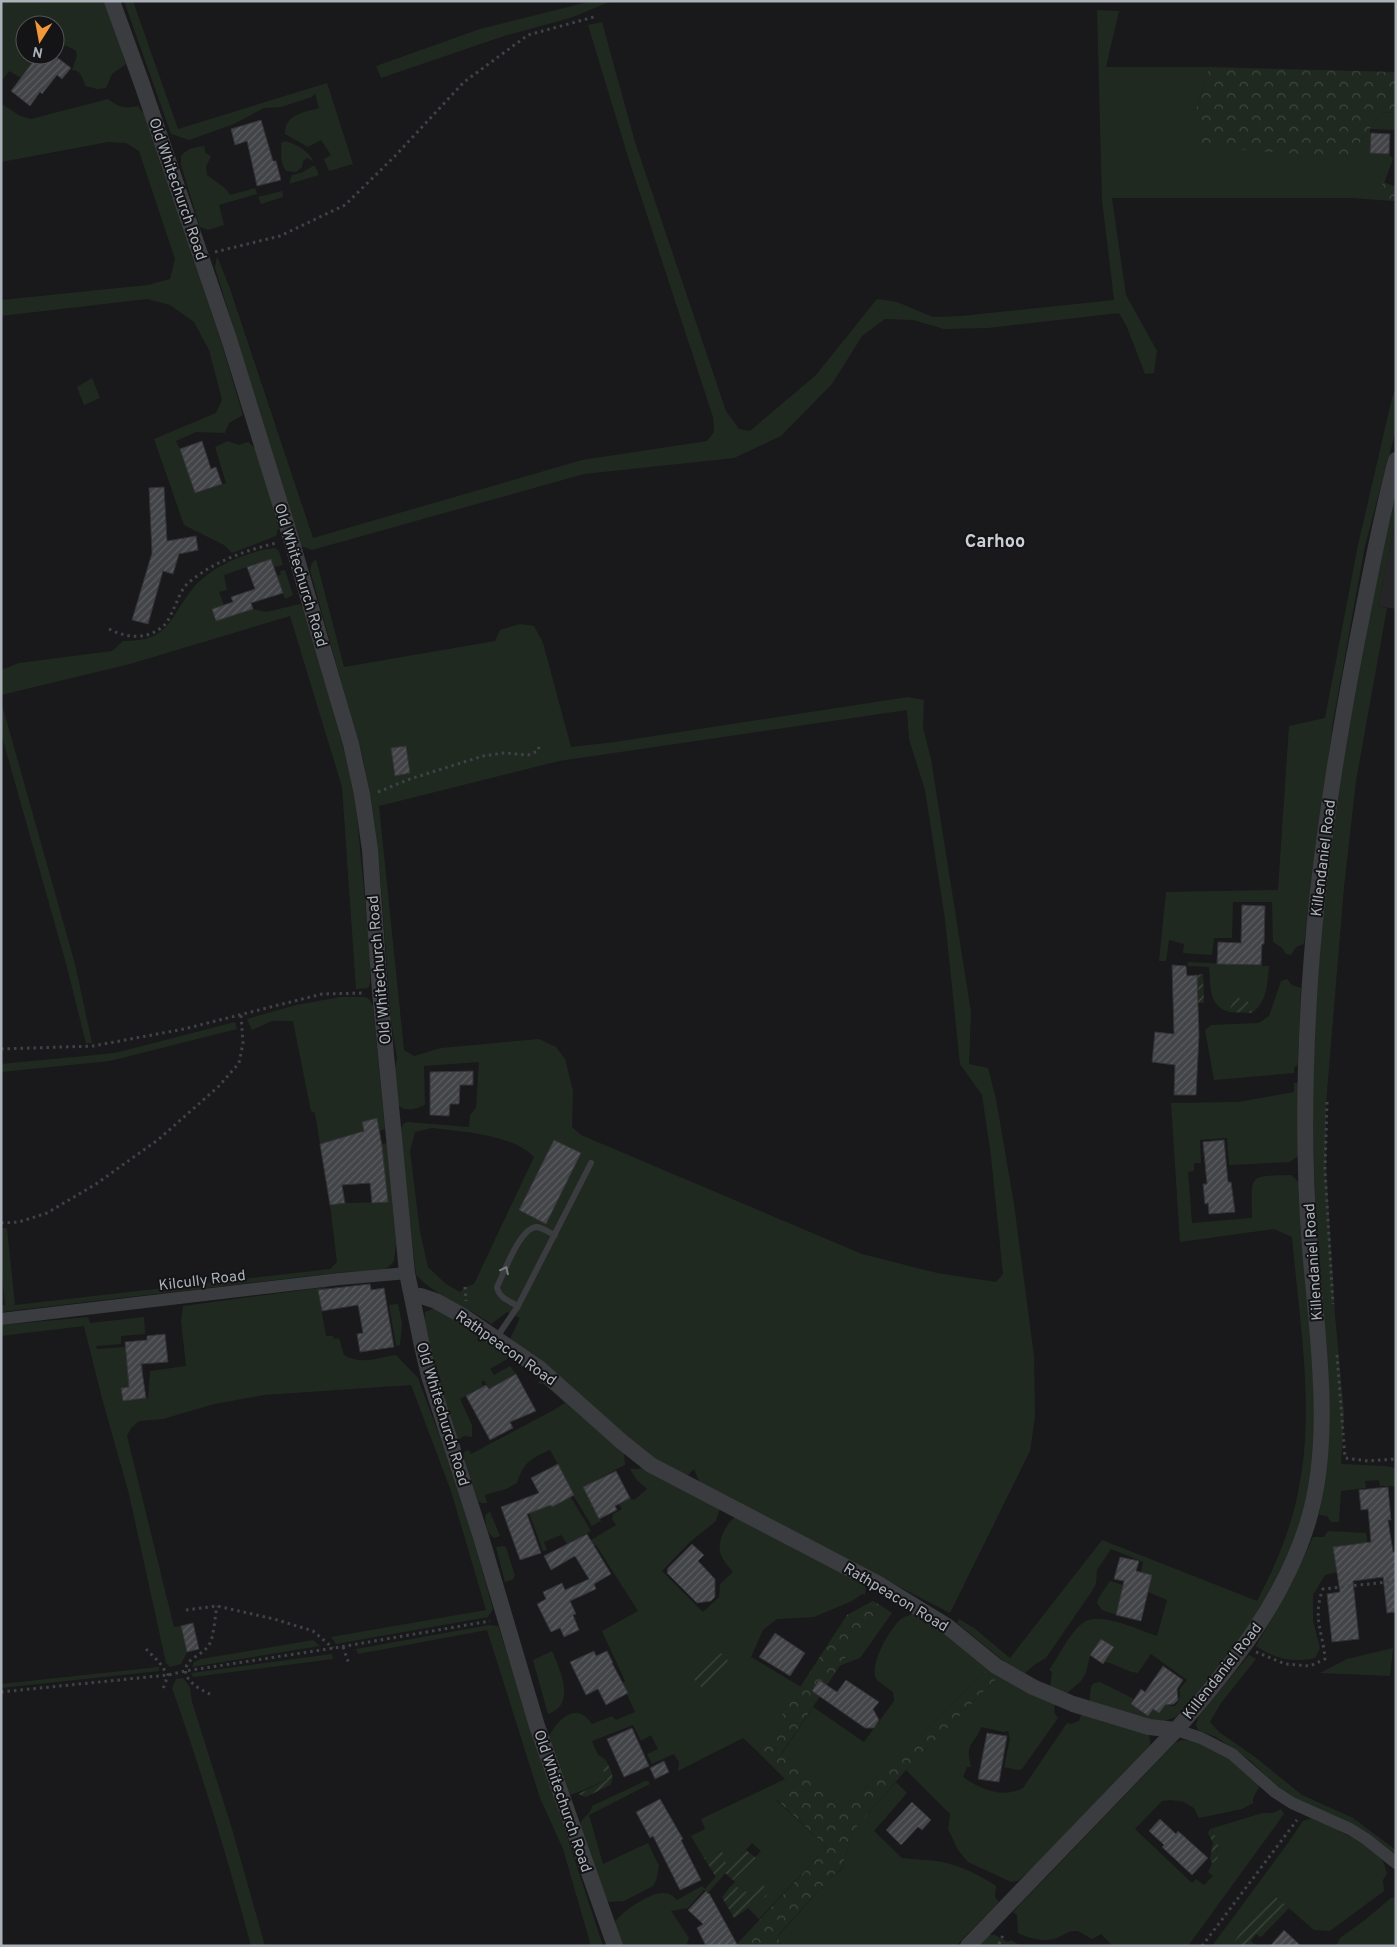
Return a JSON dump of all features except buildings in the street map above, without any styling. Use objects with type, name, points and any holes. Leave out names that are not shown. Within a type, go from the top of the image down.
[{"type":"street","name":"Old Whitechurch Road","points":[[112,1],[232,348],[291,538],[351,744],[362,794],[370,850],[380,992],[407,1273],[429,1376],[481,1537],[536,1726],[615,1946]]},
{"type":"street","name":"Killendaniel Road","points":[[968,1946],[1176,1730],[1238,1655],[1257,1628],[1286,1579],[1308,1522],[1313,1500],[1321,1434],[1317,1326],[1310,1245],[1306,1121],[1310,971],[1316,905],[1336,758],[1379,524],[1396,460]]},
{"type":"street","name":"Kilcully Road","points":[[1,1319],[340,1279],[407,1273]]},
{"type":"street","name":"Rathpeacon Road","points":[[412,1297],[421,1296],[436,1301],[496,1338],[554,1380],[622,1442],[651,1465],[877,1583],[947,1626],[996,1666],[1033,1687],[1073,1704],[1148,1727],[1176,1730],[1201,1738],[1232,1754],[1275,1792],[1292,1803],[1350,1829],[1396,1863]]},
{"type":"lane","points":[[496,1338],[518,1306],[591,1163]]},
{"type":"lane","points":[[518,1306],[498,1293],[497,1287],[523,1235],[530,1228],[539,1227],[555,1235]]},
{"type":"path","points":[[215,252],[280,236],[345,205],[395,156],[464,82],[528,35],[594,16]]},
{"type":"path","points":[[109,630],[128,636],[152,634],[164,626],[185,586],[213,565],[253,548],[265,546]]},
{"type":"path","points":[[377,792],[410,779],[483,756],[504,753],[528,755],[538,751],[540,743]]},
{"type":"path","points":[[1,1049],[93,1046],[184,1030],[322,994],[365,993]]},
{"type":"path","points":[[1,1223],[19,1222],[47,1213],[96,1184],[179,1122],[219,1086],[239,1063],[243,1042],[240,1015]]},
{"type":"path","points":[[1327,1102],[1325,1170],[1334,1311]]},
{"type":"path","points":[[359,1135],[363,1143]]},
{"type":"path","points":[[1337,1350],[1345,1458],[1368,1461],[1396,1459]]},
{"type":"path","points":[[1259,1654],[1285,1664],[1310,1666],[1325,1659],[1324,1647],[1318,1626],[1318,1603],[1323,1589],[1396,1581]]},
{"type":"path","points":[[186,1610],[217,1606],[274,1619],[313,1631],[334,1648]]},
{"type":"path","points":[[210,1694],[198,1689],[188,1679],[185,1671],[186,1665],[210,1644],[217,1606]]},
{"type":"path","points":[[1,1692],[168,1675],[343,1647],[504,1618]]},
{"type":"path","points":[[343,1647],[349,1664]]},
{"type":"path","points":[[146,1649],[159,1662],[168,1675]]},
{"type":"path","points":[[163,1689],[168,1675]]},
{"type":"path","points":[[1202,1946],[1294,1824]]},
{"type":"path","points":[[1000,1944],[1006,1928]]},
{"type":"shaded area","points":[[1396,519],[1396,609],[1378,606]]},
{"type":"green space","points":[[1,1],[104,1],[126,64],[112,74],[106,88],[97,89],[86,86],[80,73],[72,70],[77,56],[76,51],[65,46],[65,15],[15,15],[15,65],[31,65],[21,78],[9,71],[1,82]]},
{"type":"green space","points":[[124,1],[133,1],[178,129],[327,83],[353,164],[329,171],[324,159],[331,155],[321,140],[308,147],[285,134],[288,122],[292,118],[301,113],[319,108],[315,93],[312,97],[281,107],[264,108],[234,124],[189,140],[171,134]]},
{"type":"green space","points":[[592,1],[612,1],[570,18],[504,36],[381,78],[376,66],[480,29]]},
{"type":"green space","points":[[1097,10],[1119,11],[1106,67],[1209,67],[1195,112],[1350,158],[1381,112],[1396,113],[1396,130],[1370,129],[1370,153],[1389,154],[1393,159],[1378,200],[1353,198],[1112,198],[1126,295],[1157,351],[1154,373],[1145,374],[1127,327],[1119,313],[988,328],[944,329],[913,320],[885,319],[862,336],[832,384],[781,436],[734,458],[584,474],[312,550],[301,546],[215,268],[217,256],[229,286],[313,538],[582,460],[707,441],[714,432],[713,417],[629,160],[588,25],[602,22],[635,142],[726,411],[739,429],[750,431],[816,375],[877,299],[897,302],[933,317],[961,316],[1114,300],[1102,200]]},
{"type":"green space","points":[[1209,67],[1396,72],[1396,113],[1381,112],[1350,158],[1203,147],[1195,112]]},
{"type":"green space","points":[[108,99],[122,107],[138,106],[144,114],[221,341],[243,415],[229,423],[225,433],[196,432],[176,441],[196,493],[226,483],[215,447],[228,441],[239,445],[248,442],[255,448],[279,526],[276,536],[232,553],[224,545],[184,525],[154,439],[216,413],[222,400],[209,350],[194,322],[170,305],[147,299],[1,316],[1,300],[148,285],[170,279],[175,259],[139,151],[126,143],[108,142],[1,162],[2,104],[20,116],[31,119]]},
{"type":"green space","points":[[285,141],[301,148],[313,161],[307,158],[303,161],[302,167],[296,172],[286,171],[281,157],[281,143]]},
{"type":"green space","points":[[205,146],[205,152],[211,156],[206,167],[207,175],[226,189],[230,195],[255,188],[257,194],[219,205],[224,225],[208,230],[200,227],[181,165],[181,156],[186,151],[195,147]]},
{"type":"green space","points":[[315,166],[319,175],[289,184],[292,175],[301,173]]},
{"type":"green space","points":[[1383,182],[1396,187],[1396,201],[1378,200]]},
{"type":"green space","points":[[282,191],[283,197],[261,204],[258,197]]},
{"type":"green space","points":[[92,378],[100,398],[84,405],[77,387]]},
{"type":"green space","points":[[1396,388],[1396,430],[1365,546],[1333,722],[1304,944],[1296,947],[1291,955],[1286,954],[1282,948],[1273,942],[1272,902],[1233,902],[1232,938],[1214,938],[1212,955],[1183,953],[1184,944],[1169,940],[1166,961],[1159,961],[1166,892],[1278,890],[1289,726],[1325,718],[1358,545],[1392,398]]},
{"type":"green space","points":[[1396,488],[1396,519],[1378,606],[1387,608],[1356,781],[1344,887],[1326,1104],[1326,1169],[1335,1315],[1344,1412],[1341,1464],[1396,1468],[1396,1486],[1380,1486],[1379,1480],[1365,1481],[1366,1488],[1341,1491],[1339,1522],[1331,1522],[1327,1516],[1319,1515],[1327,1461],[1315,1211],[1312,1064],[1324,892],[1349,726],[1371,604]]},
{"type":"green space","points":[[275,548],[279,551],[283,565],[274,567],[270,559],[224,575],[227,590],[219,592],[224,605],[212,609],[253,609],[266,612],[300,604],[306,613],[355,796],[370,952],[370,984],[368,988],[356,989],[342,787],[290,616],[130,664],[1,695],[1,670],[19,663],[112,651],[123,641],[151,637],[167,626],[185,598],[210,572],[242,556]]},
{"type":"green space","points":[[316,559],[344,667],[495,641],[500,630],[520,624],[534,626],[543,643],[571,747],[615,742],[908,697],[924,700],[923,728],[931,759],[971,1012],[969,1064],[988,1068],[996,1099],[1014,1204],[1034,1356],[1035,1417],[1030,1451],[950,1613],[700,1484],[694,1469],[688,1475],[665,1469],[510,1339],[520,1318],[507,1312],[491,1324],[433,1289],[416,1275],[400,1132],[403,1124],[407,1122],[469,1127],[470,1115],[476,1108],[479,1062],[424,1066],[425,1105],[408,1110],[398,1105],[395,1068],[397,1059],[391,1020],[380,874],[371,799],[363,759],[310,570],[312,563]],"holes":[[[907,710],[909,739],[925,790],[945,919],[960,1064],[982,1095],[991,1156],[1003,1274],[996,1282],[937,1273],[862,1254],[581,1135],[572,1127],[573,1091],[565,1059],[556,1047],[539,1039],[441,1048],[414,1056],[404,1050],[379,806],[559,761]],[[432,1128],[486,1135],[513,1143],[525,1149],[534,1157],[474,1284],[465,1287],[460,1292],[446,1284],[428,1267],[420,1232],[410,1151],[415,1132]]]},
{"type":"green space","points":[[285,570],[293,595],[285,599],[277,576],[281,574],[280,571]]},
{"type":"green space","points":[[1,701],[75,964],[92,1043],[86,1043],[67,967],[1,733]]},
{"type":"green space","points":[[1187,962],[1269,966],[1266,991],[1261,1003],[1252,1013],[1250,1004],[1232,1003],[1229,1012],[1222,1009],[1217,1005],[1212,994],[1209,967],[1188,966]]},
{"type":"green space","points":[[1203,974],[1204,1003],[1197,1003],[1197,975]]},
{"type":"green space","points":[[1287,979],[1292,985],[1301,988],[1298,1062],[1297,1066],[1294,1067],[1294,1073],[1214,1080],[1205,1030],[1211,1025],[1259,1023],[1269,1016],[1281,981]]},
{"type":"green space","points":[[340,997],[365,997],[369,999],[373,1006],[385,1129],[380,1131],[377,1119],[362,1122],[364,1134],[353,1134],[320,1144],[315,1113],[311,1111],[293,1021],[272,1021],[252,1030],[247,1019],[296,1005]]},
{"type":"green space","points":[[1236,998],[1244,998],[1250,1004],[1252,1013],[1229,1012]]},
{"type":"green space","points":[[235,1022],[237,1029],[110,1061],[1,1072],[1,1064],[115,1053]]},
{"type":"green space","points":[[1294,1083],[1299,1083],[1299,1155],[1290,1162],[1229,1165],[1227,1138],[1200,1140],[1201,1163],[1194,1163],[1194,1171],[1188,1172],[1192,1223],[1252,1218],[1252,1186],[1259,1178],[1291,1175],[1300,1183],[1313,1371],[1314,1418],[1311,1465],[1303,1511],[1289,1556],[1244,1635],[1176,1717],[1159,1723],[1089,1704],[1091,1686],[1094,1683],[1100,1682],[1134,1699],[1131,1704],[1148,1716],[1153,1709],[1159,1713],[1166,1703],[1170,1706],[1175,1706],[1180,1697],[1179,1690],[1187,1680],[1151,1654],[1138,1673],[1129,1671],[1105,1662],[1114,1647],[1101,1639],[1090,1655],[1086,1673],[1081,1681],[1065,1695],[1050,1688],[1052,1672],[1049,1670],[1069,1638],[1083,1623],[1090,1620],[1109,1620],[1157,1636],[1167,1600],[1148,1592],[1152,1575],[1141,1572],[1143,1562],[1111,1549],[1097,1570],[1096,1584],[1092,1591],[1046,1658],[1024,1674],[1005,1662],[957,1623],[959,1619],[974,1628],[1010,1658],[1102,1540],[1257,1601],[1271,1574],[1288,1531],[1296,1502],[1304,1457],[1306,1394],[1302,1331],[1292,1237],[1274,1229],[1180,1242],[1171,1103],[1238,1102],[1294,1092]]},
{"type":"green space","points":[[387,1143],[396,1244],[394,1260],[391,1265],[380,1271],[345,1272],[1,1312],[1,1306],[5,1305],[1,1262],[1,1228],[7,1228],[15,1305],[330,1269],[337,1262],[330,1205],[388,1202],[382,1144]]},
{"type":"green space","points":[[326,1287],[326,1289],[318,1291],[326,1336],[333,1336],[334,1339],[339,1338],[344,1355],[357,1360],[363,1360],[396,1355],[418,1378],[441,1440],[475,1544],[493,1609],[488,1617],[336,1644],[331,1637],[486,1610],[451,1491],[411,1385],[264,1395],[214,1404],[163,1419],[139,1421],[131,1428],[127,1436],[174,1627],[181,1626],[187,1652],[181,1664],[170,1667],[166,1663],[129,1494],[84,1326],[1,1336],[1,1325],[88,1317],[90,1323],[144,1317],[145,1334],[121,1336],[121,1344],[96,1346],[97,1349],[125,1347],[127,1365],[143,1364],[143,1374],[135,1386],[121,1389],[123,1401],[148,1398],[150,1371],[186,1366],[181,1321],[183,1306]]},
{"type":"green space","points":[[398,1304],[402,1324],[400,1345],[396,1346],[389,1305]]},
{"type":"green space","points":[[435,1308],[442,1310],[511,1357],[490,1369],[494,1375],[510,1366],[516,1374],[496,1385],[500,1410],[484,1380],[481,1382],[483,1386],[460,1399],[472,1425],[472,1437],[464,1436],[457,1439],[446,1406],[424,1325],[425,1312]]},
{"type":"green space","points":[[541,1378],[626,1452],[624,1454],[625,1465],[596,1480],[596,1493],[588,1498],[601,1521],[592,1526],[573,1495],[570,1496],[591,1531],[582,1536],[586,1543],[616,1525],[612,1519],[613,1514],[622,1509],[619,1504],[630,1498],[634,1500],[647,1489],[636,1479],[630,1469],[642,1467],[720,1508],[716,1521],[691,1541],[662,1571],[703,1612],[719,1597],[720,1584],[733,1572],[722,1557],[720,1542],[728,1524],[734,1518],[741,1518],[864,1585],[866,1588],[865,1595],[862,1594],[852,1601],[814,1617],[777,1619],[763,1630],[751,1657],[801,1687],[758,1752],[743,1738],[678,1771],[679,1762],[674,1754],[652,1764],[647,1754],[658,1749],[651,1735],[641,1741],[633,1725],[592,1741],[598,1755],[605,1759],[601,1765],[607,1780],[571,1795],[567,1791],[548,1738],[562,1719],[573,1713],[586,1717],[592,1724],[612,1716],[616,1720],[635,1712],[622,1683],[625,1681],[602,1631],[638,1611],[596,1545],[576,1557],[561,1535],[544,1542],[547,1550],[543,1551],[529,1513],[530,1507],[569,1485],[550,1450],[525,1466],[517,1483],[506,1489],[485,1495],[487,1503],[478,1501],[463,1454],[469,1450],[471,1454],[565,1403],[545,1385],[538,1383]]},
{"type":"green space","points":[[490,1512],[500,1536],[494,1538],[488,1531],[486,1524],[486,1514]]},
{"type":"green space","points":[[1328,1531],[1366,1533],[1368,1546],[1363,1556],[1360,1543],[1334,1547],[1337,1572],[1325,1575],[1313,1595],[1313,1621],[1320,1648],[1315,1658],[1292,1660],[1270,1654],[1256,1646],[1292,1583],[1313,1537],[1324,1537]]},
{"type":"green space","points":[[496,1547],[506,1547],[515,1576],[512,1580],[505,1582]]},
{"type":"green space","points":[[1110,1581],[1123,1585],[1116,1615],[1102,1610],[1097,1603]]},
{"type":"green space","points":[[873,1601],[880,1605],[827,1685],[819,1680],[812,1691],[820,1696],[781,1754],[841,1811],[988,1669],[999,1676],[906,1770],[852,1832],[842,1868],[829,1879],[778,1935],[780,1946],[738,1946],[737,1944],[827,1847],[776,1799],[789,1783],[758,1752],[847,1615]]},
{"type":"green space","points":[[880,1605],[892,1613],[860,1658],[839,1666]]},
{"type":"green space","points":[[914,1613],[1056,1703],[1054,1711],[1058,1718],[1022,1769],[1017,1770],[1004,1767],[1010,1739],[1008,1731],[1004,1732],[981,1727],[969,1749],[971,1767],[967,1767],[963,1777],[984,1789],[1008,1793],[1023,1788],[1067,1723],[1071,1724],[1079,1721],[1082,1713],[1146,1731],[1149,1737],[1149,1749],[1052,1850],[1018,1881],[1011,1882],[968,1862],[958,1850],[948,1829],[950,1814],[906,1770],[999,1676],[988,1669],[841,1811],[781,1755],[813,1707],[864,1742],[894,1701],[893,1692],[877,1680],[875,1667],[877,1658],[896,1624]]},
{"type":"green space","points":[[489,1625],[498,1626],[603,1946],[591,1946],[563,1849],[540,1798],[487,1630],[358,1654],[356,1649]]},
{"type":"green space","points":[[313,1640],[320,1646],[192,1667],[194,1662],[201,1659]]},
{"type":"green space","points":[[1393,1648],[1390,1676],[1320,1673],[1347,1659]]},
{"type":"green space","points":[[717,1649],[732,1665],[705,1691],[690,1675]]},
{"type":"green space","points":[[552,1651],[562,1677],[564,1695],[562,1703],[557,1709],[548,1714],[533,1660]]},
{"type":"green space","points":[[332,1654],[333,1659],[193,1677],[191,1673]]},
{"type":"green space","points":[[1249,1655],[1256,1659],[1221,1703],[1210,1722],[1219,1732],[1255,1757],[1302,1795],[1353,1818],[1396,1850],[1396,1856],[1286,1793],[1251,1761],[1216,1737],[1198,1730],[1196,1725],[1199,1716]]},
{"type":"green space","points":[[159,1667],[159,1671],[1,1688],[1,1684]]},
{"type":"green space","points":[[183,1678],[190,1687],[192,1702],[232,1829],[265,1946],[251,1946],[214,1816],[172,1688],[176,1679]]},
{"type":"green space","points":[[1181,1740],[1193,1741],[1214,1749],[1232,1762],[1258,1784],[1259,1787],[1253,1798],[1253,1803],[1242,1809],[1199,1818],[1194,1808],[1184,1802],[1162,1801],[1135,1829],[1192,1883],[1196,1879],[1204,1885],[1213,1876],[1208,1872],[1212,1863],[1216,1861],[1217,1853],[1216,1838],[1210,1829],[1281,1809],[1284,1814],[1188,1946],[1113,1946],[1101,1934],[1092,1939],[1077,1931],[1054,1939],[1044,1940],[1018,1933],[1017,1915],[1013,1912],[1175,1743]]},
{"type":"green space","points":[[605,1759],[612,1775],[610,1785],[586,1797],[578,1794],[607,1780],[601,1765]]},
{"type":"green space","points":[[785,1779],[790,1783],[776,1800],[827,1847],[759,1919],[748,1908],[754,1904],[747,1894],[739,1888],[730,1887],[735,1882],[733,1880],[761,1851],[752,1843],[707,1894],[704,1890],[688,1908],[671,1911],[689,1938],[686,1946],[622,1946],[615,1922],[630,1908],[644,1899],[658,1894],[668,1894],[677,1900],[702,1886],[705,1889],[727,1864],[723,1860],[721,1851],[704,1858],[691,1836],[705,1829],[701,1819]]},
{"type":"green space","points":[[648,1781],[650,1784],[589,1815],[603,1864],[648,1843],[659,1866],[653,1886],[624,1901],[609,1902],[605,1898],[580,1824],[592,1806]]},
{"type":"green space","points":[[896,1782],[907,1793],[874,1831],[902,1858],[932,1860],[949,1864],[963,1868],[983,1878],[996,1886],[995,1897],[999,1902],[956,1946],[780,1946],[778,1936],[829,1879],[842,1869],[852,1832]]},
{"type":"green space","points":[[1312,1818],[1351,1837],[1379,1856],[1384,1863],[1387,1874],[1383,1880],[1384,1891],[1330,1931],[1314,1930],[1275,1896],[1245,1924],[1232,1946],[1212,1946],[1303,1821]]},
{"type":"green space","points":[[1210,1829],[1216,1837],[1218,1846],[1216,1850],[1218,1856],[1216,1861],[1212,1863],[1210,1859],[1213,1843],[1208,1833]]},
{"type":"green space","points":[[746,1850],[756,1858],[733,1880],[725,1873]]},
{"type":"green space","points":[[721,1851],[726,1857],[724,1860],[727,1864],[716,1877],[704,1858]]},
{"type":"green space","points":[[760,1884],[769,1888],[766,1897],[751,1900],[754,1904],[734,1918],[722,1897],[730,1887],[737,1887],[746,1892]]},
{"type":"green space","points":[[1275,1896],[1289,1908],[1261,1937],[1256,1934],[1251,1941],[1254,1946],[1232,1946],[1245,1924]]},
{"type":"green space","points":[[1391,1898],[1396,1898],[1396,1941],[1392,1946],[1336,1946],[1340,1938]]},
{"type":"green space","points":[[988,1935],[995,1935],[1008,1942],[1011,1940],[1021,1946],[977,1946]]},
{"type":"district","name":"Carhoo","points":[[995,541]]}]
